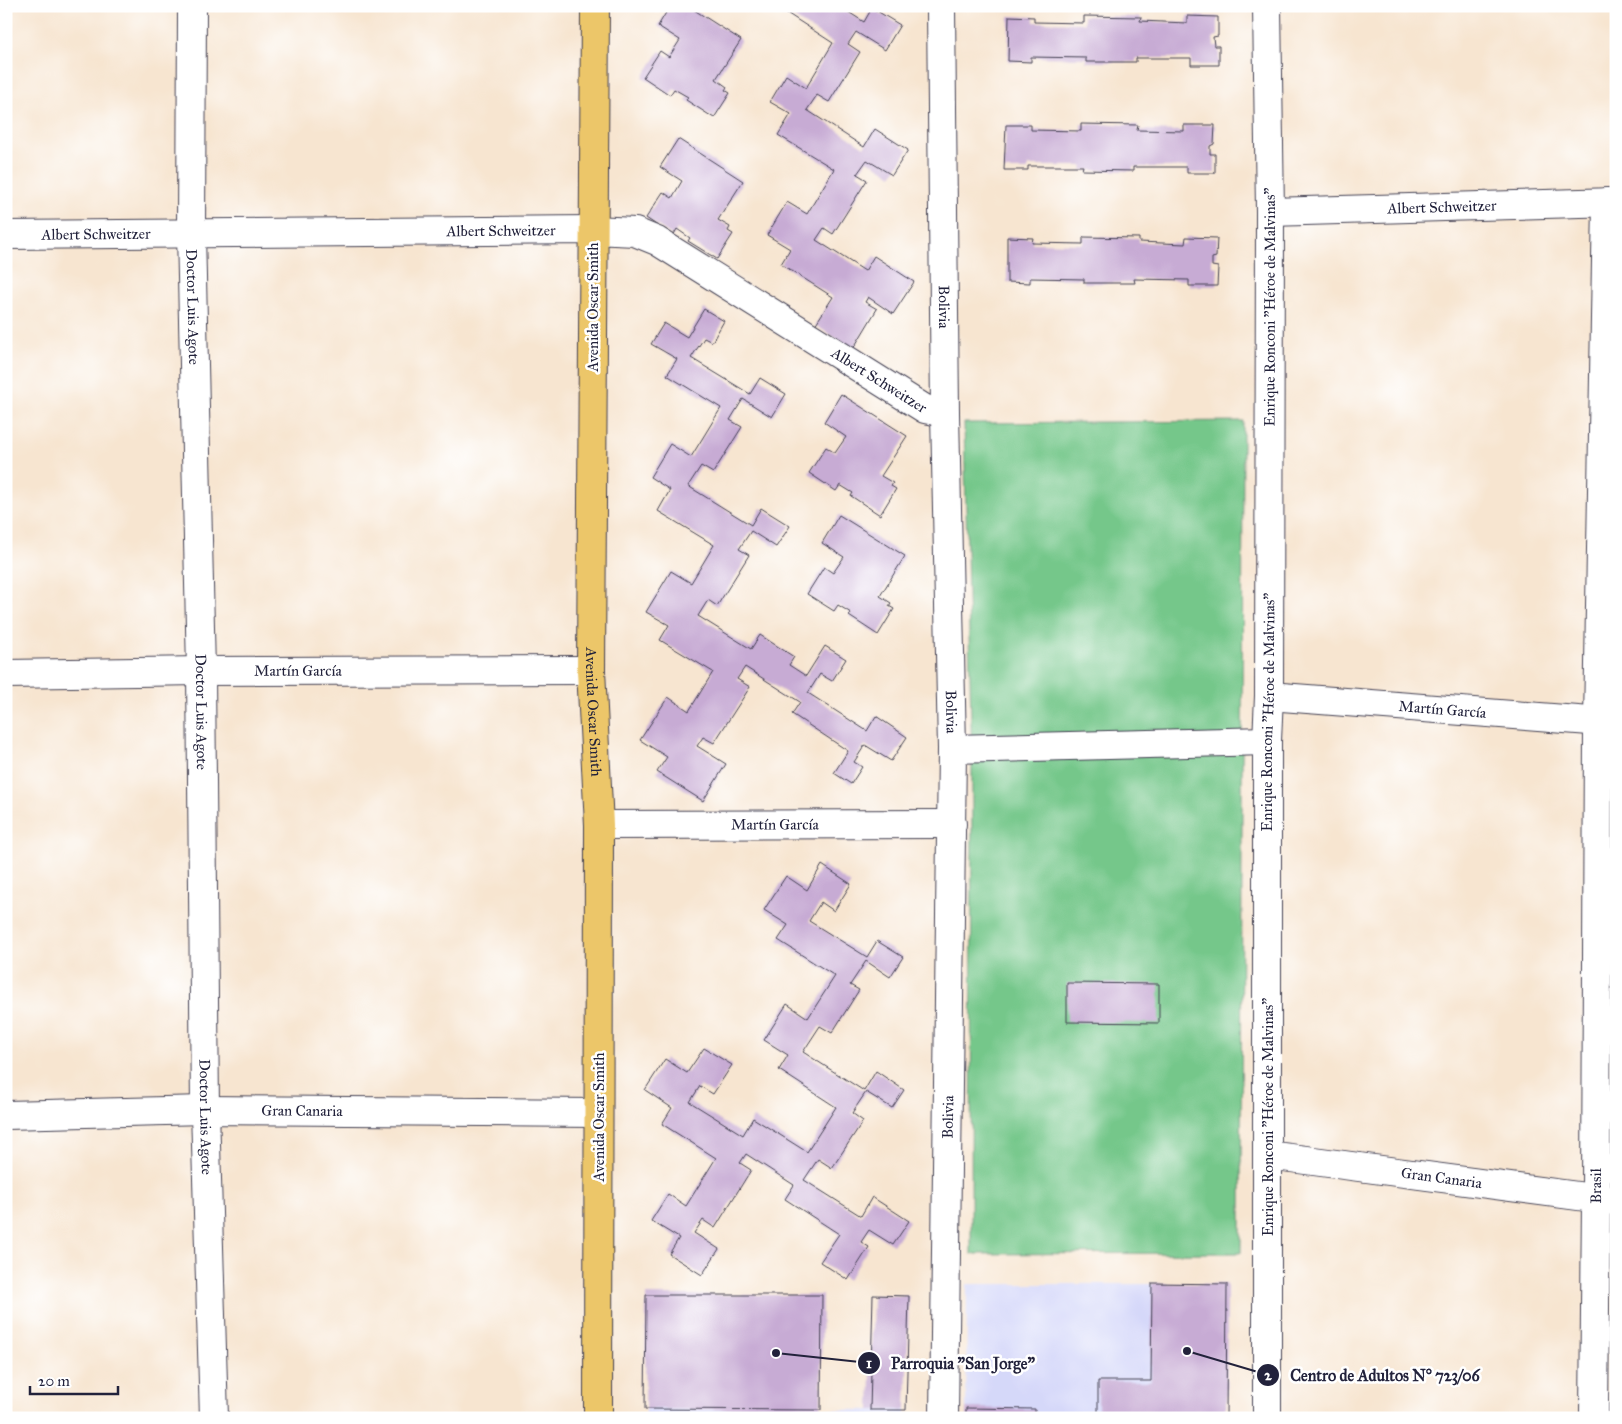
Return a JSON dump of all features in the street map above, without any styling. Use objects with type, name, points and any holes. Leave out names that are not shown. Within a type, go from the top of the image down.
[{"type":"main road","name":"Avenida Oscar Smith","points":[[595,6],[592,670],[599,826],[598,1418]]},
{"type":"street","name":"Doctor Luis Agote","points":[[192,6],[191,233],[201,671],[205,1110],[214,1418]]},
{"type":"street","name":"Bolivia","points":[[941,6],[945,413],[952,749],[944,1418]]},
{"type":"street","name":"Enrique Ronconi \"Héroe de Malvinas\"","points":[[1267,1418],[1267,741],[1269,696],[1270,212],[1268,6]]},
{"type":"street","name":"Albert Schweitzer","points":[[1270,212],[1611,202]]},
{"type":"street","name":"Brasil","points":[[1594,1418],[1606,1199],[1611,202]]},
{"type":"street","name":"Albert Schweitzer","points":[[6,235],[594,230],[635,232],[657,241],[925,409],[945,413]]},
{"type":"street","name":"Martín García","points":[[6,674],[201,671],[592,670]]},
{"type":"street","name":"Martín García","points":[[1269,696],[1607,723]]},
{"type":"street","points":[[952,749],[1267,741]]},
{"type":"street","name":"Martín García","points":[[599,826],[952,824]]},
{"type":"street","name":"Gran Canaria","points":[[6,1115],[205,1110],[598,1113]]},
{"type":"street","name":"Gran Canaria","points":[[1268,1155],[1606,1199]]},
{"type":"shaded area","points":[[967,1284],[1227,1284],[1226,1418],[966,1418]]},
{"type":"shaded area","points":[[645,1409],[906,1410],[906,1418],[645,1418]]},
{"type":"green space","points":[[1243,421],[1241,1253],[971,1254],[972,763],[964,423]]},
{"type":"building","points":[[670,6],[688,6],[741,40],[716,79],[727,87],[725,90],[730,93],[714,118],[686,100],[688,97],[674,89],[670,95],[643,77],[660,51],[669,57],[680,40],[658,26]]},
{"type":"building","points":[[780,6],[839,6],[864,22],[872,8],[900,25],[885,50],[856,32],[848,44],[860,52],[829,102],[817,95],[807,110],[864,147],[875,129],[908,150],[892,175],[867,160],[857,174],[867,180],[833,234],[824,228],[816,240],[865,271],[874,256],[914,282],[893,314],[868,297],[865,302],[877,309],[853,349],[815,325],[833,297],[781,264],[790,249],[767,235],[787,202],[807,214],[834,169],[778,135],[791,114],[770,102],[786,75],[806,88],[833,43],[779,8]]},
{"type":"building","points":[[1009,16],[1034,17],[1034,22],[1084,23],[1084,16],[1141,17],[1140,21],[1187,23],[1187,16],[1218,17],[1218,36],[1213,37],[1214,46],[1219,46],[1219,65],[1191,65],[1191,58],[1136,58],[1136,62],[1086,62],[1086,58],[1031,57],[1031,62],[1008,61]]},
{"type":"building","points":[[1081,124],[1138,125],[1137,130],[1184,131],[1184,125],[1215,125],[1214,144],[1210,146],[1210,154],[1215,154],[1215,173],[1187,173],[1187,167],[1133,167],[1133,171],[1082,170],[1083,166],[1028,166],[1028,170],[1004,170],[1006,125],[1031,125],[1031,130],[1081,131]]},
{"type":"building","points":[[678,139],[743,181],[718,220],[730,227],[728,231],[733,234],[717,259],[688,241],[690,238],[677,229],[673,236],[646,218],[663,192],[672,198],[682,181],[660,167]]},
{"type":"building","points":[[1007,237],[1033,238],[1032,243],[1083,244],[1083,237],[1139,238],[1139,242],[1185,244],[1186,237],[1217,238],[1216,257],[1212,258],[1212,266],[1218,267],[1217,286],[1189,286],[1189,280],[1134,279],[1135,283],[1084,283],[1084,279],[1030,278],[1030,283],[1007,282]]},
{"type":"building","points":[[704,309],[724,321],[712,342],[704,338],[691,358],[750,394],[760,378],[786,394],[772,417],[743,399],[730,420],[742,427],[713,473],[701,466],[688,486],[751,525],[761,508],[790,526],[776,547],[751,531],[739,549],[749,555],[717,606],[708,600],[698,616],[751,649],[760,635],[794,657],[789,665],[806,676],[825,646],[846,659],[832,681],[820,674],[808,693],[867,731],[876,716],[907,737],[891,761],[865,745],[854,762],[862,767],[851,784],[834,773],[848,751],[792,714],[800,702],[745,667],[737,679],[750,687],[714,743],[703,737],[697,746],[726,764],[703,801],[657,772],[667,757],[640,740],[668,697],[689,711],[713,672],[660,640],[669,625],[646,612],[671,571],[691,583],[714,545],[658,511],[670,490],[650,477],[670,444],[691,457],[721,408],[667,375],[677,359],[651,344],[664,323],[687,337]]},
{"type":"building","points":[[841,394],[907,436],[881,476],[893,483],[891,486],[896,489],[880,515],[851,496],[853,493],[840,485],[836,491],[809,473],[826,447],[835,453],[846,437],[824,422]]},
{"type":"building","points":[[839,515],[905,556],[880,596],[891,603],[889,606],[894,609],[878,635],[849,616],[851,613],[838,605],[834,611],[807,594],[824,567],[833,573],[844,557],[822,543]]},
{"type":"building","points":[[822,865],[851,884],[834,911],[821,902],[809,921],[867,957],[877,941],[903,957],[890,977],[866,961],[850,985],[859,990],[832,1033],[820,1026],[803,1052],[864,1091],[876,1071],[904,1090],[892,1108],[866,1092],[852,1113],[863,1121],[832,1168],[818,1159],[804,1180],[861,1216],[872,1197],[909,1221],[893,1245],[869,1230],[861,1242],[869,1247],[848,1280],[820,1262],[839,1234],[785,1199],[794,1185],[746,1154],[740,1163],[751,1170],[715,1228],[703,1220],[694,1233],[719,1249],[702,1275],[669,1254],[679,1238],[651,1221],[668,1194],[686,1206],[716,1158],[662,1124],[672,1108],[645,1090],[665,1059],[687,1073],[704,1048],[732,1065],[713,1094],[700,1086],[690,1102],[743,1135],[753,1118],[807,1152],[836,1107],[779,1070],[788,1055],[764,1040],[787,1004],[808,1018],[835,976],[778,940],[788,925],[764,910],[786,876],[807,890]]},
{"type":"building","points":[[1067,983],[1159,984],[1159,1023],[1067,1022]]},
{"type":"building","points":[[1152,1283],[1227,1284],[1226,1418],[1098,1418],[1098,1381],[1151,1381]]},
{"type":"building","points":[[646,1295],[822,1295],[821,1410],[645,1409]]},
{"type":"building","points":[[873,1295],[909,1296],[906,1410],[870,1410]]},
{"type":"building","points":[[966,1408],[1035,1409],[1035,1418],[966,1418]]},
{"type":"place","name":"Centro de Adultos N° 723/06","points":[[1187,1351]]},
{"type":"place","name":"Parroquia \"San Jorge\"","points":[[776,1353]]}]
